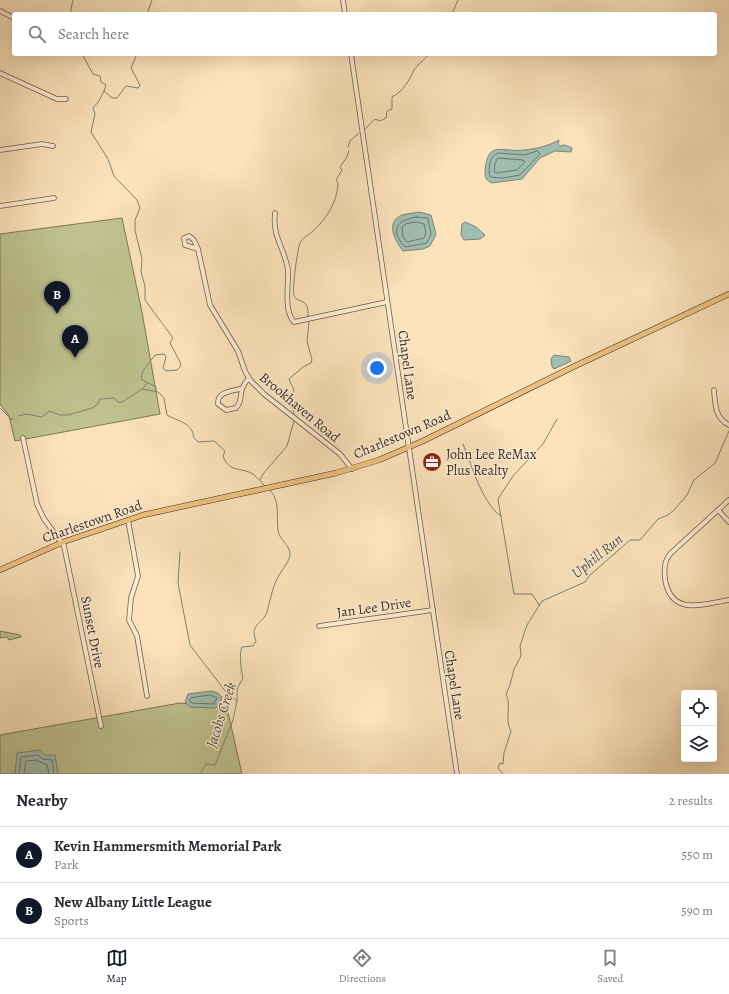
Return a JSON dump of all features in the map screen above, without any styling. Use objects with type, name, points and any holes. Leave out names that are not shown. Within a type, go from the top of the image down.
[{"type":"main road","name":"Charlestown Road","points":[[0,570],[63,542],[128,520],[175,507],[352,469],[409,448],[575,366],[729,294]]},
{"type":"street","points":[[343,0],[345,12]]},
{"type":"street","points":[[0,11],[12,17]]},
{"type":"street","name":"Chapel Lane","points":[[351,56],[457,774]]},
{"type":"street","points":[[0,73],[57,99],[66,99]]},
{"type":"street","points":[[0,150],[42,144],[53,146]]},
{"type":"street","points":[[0,206],[54,198]]},
{"type":"street","points":[[275,213],[274,223],[278,242],[288,271],[288,300],[292,320],[298,322],[388,302]]},
{"type":"street","name":"Brookhaven Road","points":[[198,249],[210,305],[238,351],[249,378],[264,394],[340,454],[352,469]]},
{"type":"street","points":[[240,389],[240,402],[236,408],[226,410],[218,404],[218,397],[221,394],[240,389],[249,378]]},
{"type":"street","points":[[714,390],[718,414],[723,421],[729,425]]},
{"type":"street","points":[[23,438],[37,504],[44,519],[63,542]]},
{"type":"street","points":[[729,500],[671,553],[666,561],[665,574],[670,594],[683,604],[697,605],[729,600]]},
{"type":"street","points":[[718,510],[729,522]]},
{"type":"street","points":[[128,520],[138,576],[131,598],[129,620],[137,636],[148,696]]},
{"type":"street","name":"Sunset Drive","points":[[63,542],[101,726]]},
{"type":"street","name":"Jan Lee Drive","points":[[319,626],[433,610]]},
{"type":"green space","points":[[122,218],[142,312],[160,414],[15,441],[9,416],[0,404],[0,234]]},
{"type":"green space","points":[[0,631],[20,635],[21,637],[9,640],[7,637],[0,638]]},
{"type":"green space","points":[[180,703],[227,708],[242,774],[0,774],[0,735]]},
{"type":"water","points":[[559,140],[558,144],[560,146],[565,145],[572,148],[571,152],[555,151],[540,158],[522,179],[492,183],[486,178],[485,170],[487,160],[489,154],[493,151],[503,149],[533,149],[546,146]]},
{"type":"water","points":[[419,212],[431,215],[436,234],[430,246],[423,249],[403,251],[393,232],[394,222],[402,215]]},
{"type":"water","points":[[465,222],[476,227],[485,235],[480,239],[464,240],[461,235],[462,224]]},
{"type":"water","points":[[554,355],[569,357],[571,361],[554,369],[552,367],[551,359]]},
{"type":"water","points":[[211,691],[218,693],[222,697],[220,704],[215,708],[190,707],[185,702],[188,694]]},
{"type":"water","points":[[40,750],[44,755],[55,755],[58,774],[15,774],[17,753]]},
{"type":"waterway","points":[[70,12],[73,0]]},
{"type":"waterway","points":[[148,12],[152,0]]},
{"type":"waterway","points":[[453,12],[458,0]]},
{"type":"waterway","points":[[83,56],[93,74],[100,76],[101,82],[106,85],[104,91]]},
{"type":"waterway","points":[[136,56],[131,68],[140,85],[138,88],[126,86],[117,98],[112,98],[104,91],[99,101],[93,108],[95,114],[91,132],[108,159],[114,176],[137,200],[140,208],[135,220],[135,230],[142,259],[141,272],[145,286],[145,300],[173,338],[170,343],[180,362],[181,366],[177,370],[166,371],[163,368],[166,357],[164,354],[155,355],[143,371],[141,379],[156,387],[156,391]]},
{"type":"waterway","points":[[364,130],[375,119],[380,121],[386,118],[387,111],[392,109],[392,97],[396,95],[408,82],[415,68],[427,56]]},
{"type":"waterway","points":[[348,147],[350,141],[359,133]]},
{"type":"waterway","points":[[308,316],[308,310],[305,303],[298,300],[294,296],[294,279],[299,247],[303,239],[311,233],[327,215],[334,203],[338,183],[336,180],[342,170],[340,167],[347,157],[349,150]]},
{"type":"waterway","points":[[294,414],[291,398],[294,390],[289,379],[303,367],[311,363],[312,360],[307,341],[309,322]]},
{"type":"waterway","name":"Jacobs Creek","points":[[143,388],[147,383]]},
{"type":"waterway","name":"Jacobs Creek","points":[[19,416],[26,414],[42,417],[49,411],[60,415],[68,415],[92,408],[97,405],[100,399],[114,398],[118,402],[122,402],[142,389],[158,392],[164,398],[167,415],[188,426],[191,429],[194,438],[198,442],[214,441],[225,451],[223,456],[229,465],[236,469],[253,474],[265,486]]},
{"type":"waterway","name":"Jacobs Creek","points":[[0,408],[11,419],[13,419]]},
{"type":"waterway","points":[[539,605],[532,594],[514,594],[498,499],[513,476],[543,444],[557,419]]},
{"type":"waterway","points":[[260,480],[263,474],[287,446],[294,421]]},
{"type":"waterway","name":"Uphill Run","points":[[503,774],[498,768],[500,763],[503,764],[504,753],[511,731],[508,722],[508,699],[506,694],[514,669],[521,656],[520,646],[527,625],[542,601],[585,582],[589,576],[630,540],[640,540],[658,519],[668,515],[675,509],[687,495],[694,480],[715,463],[729,431]]},
{"type":"waterway","points":[[463,444],[483,494],[495,511],[501,516]]},
{"type":"waterway","name":"Jacobs Creek","points":[[200,774],[206,764],[215,765],[233,720],[237,701],[237,689],[243,678],[240,658],[242,647],[253,646],[256,641],[254,635],[255,628],[267,612],[276,582],[290,556],[288,547],[279,533],[277,504],[269,489]]},
{"type":"waterway","points":[[180,552],[178,583],[190,645],[226,692],[237,701]]},
{"type":"place","name":"New Albany Little League","points":[[57,314]]},
{"type":"place","name":"Kevin Hammersmith Memorial Park","points":[[75,358]]},
{"type":"place","name":"John Lee ReMax Plus Realty","points":[[432,462]]}]
